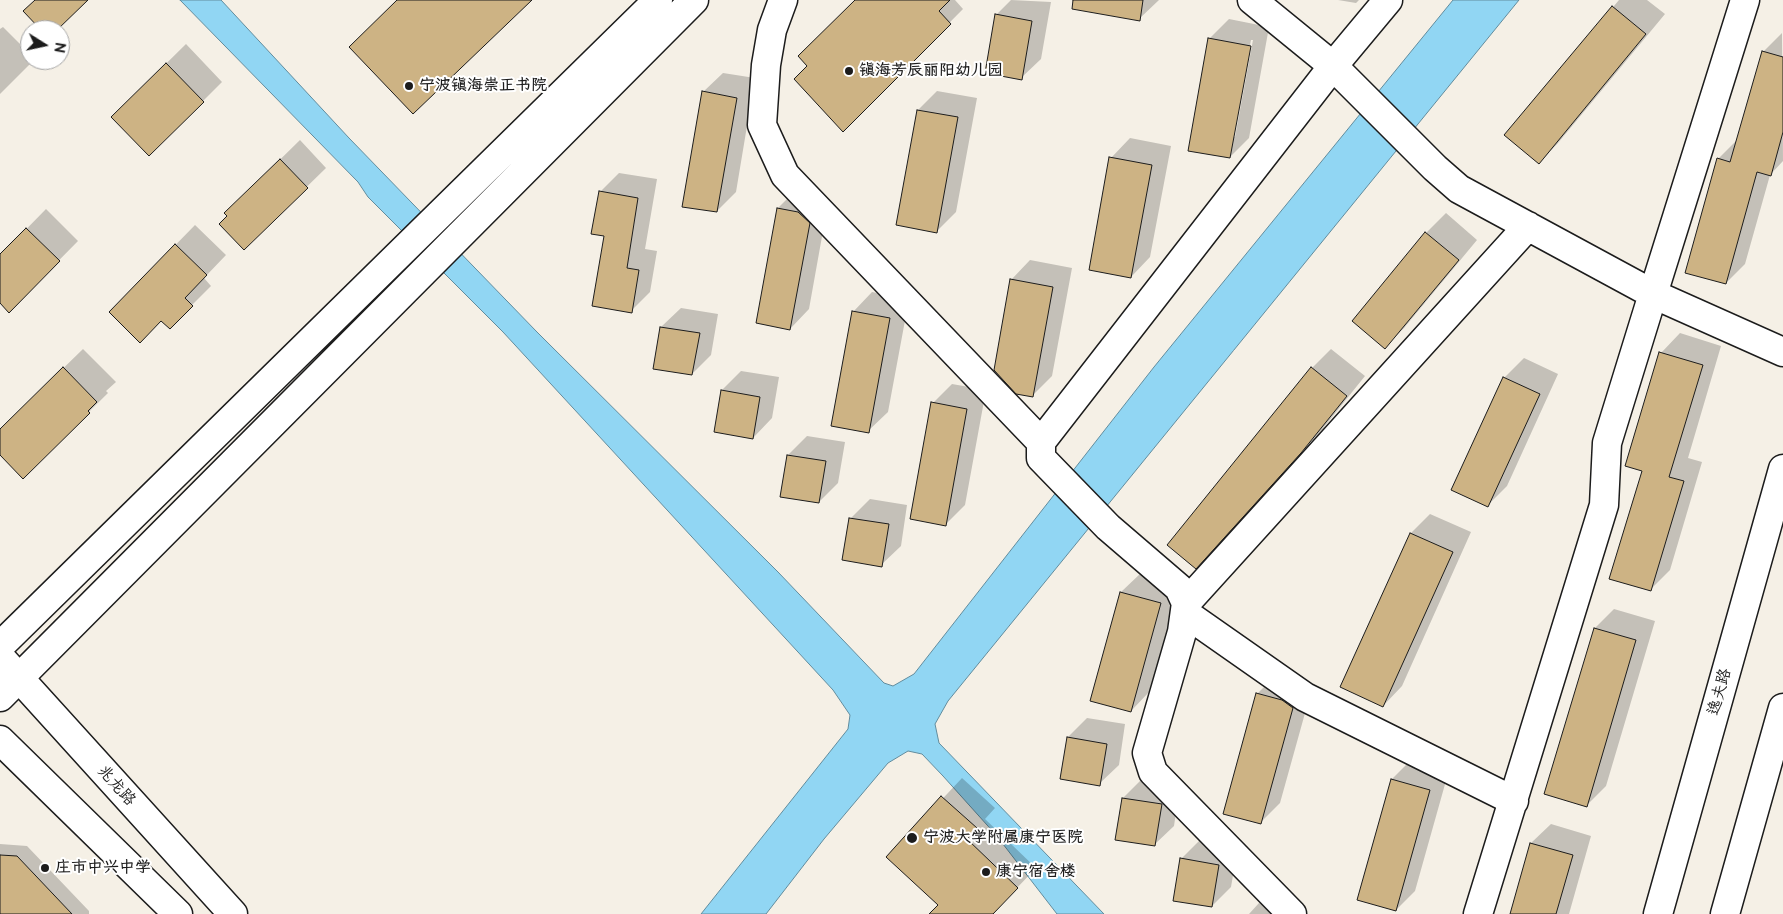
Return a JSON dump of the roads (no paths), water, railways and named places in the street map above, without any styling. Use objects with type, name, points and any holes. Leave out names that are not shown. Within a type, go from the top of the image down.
[{"type":"street","points":[[9,687],[419,255],[435,220],[658,0]]},
{"type":"street","points":[[0,646],[419,255],[455,240],[694,0]]},
{"type":"street","points":[[783,0],[772,30],[762,125],[785,175],[1041,442]]},
{"type":"street","points":[[1252,0],[1333,66],[1435,168],[1460,189],[1653,294],[1783,352]]},
{"type":"street","points":[[1292,914],[1152,772],[1147,753],[1182,632],[1185,608],[1179,588],[1108,527],[1041,458],[1041,442],[1333,66],[1388,0]]},
{"type":"street","points":[[1478,914],[1604,505],[1607,443],[1745,0]]},
{"type":"street","points":[[1185,608],[1528,226]]},
{"type":"street","name":"逸夫路","points":[[1658,914],[1783,469]]},
{"type":"street","points":[[1185,608],[1305,697],[1514,801]]},
{"type":"street","name":"兆龙路","points":[[0,657],[9,687],[233,914]]},
{"type":"street","points":[[1725,914],[1783,708]]},
{"type":"street","points":[[0,740],[178,914]]},
{"type":"water","points":[[180,0],[221,0],[349,138],[537,332],[778,572],[884,683],[893,686],[914,674],[1154,367],[1453,0],[1519,0],[948,701],[935,724],[939,743],[1104,914],[1057,914],[996,835],[943,776],[922,754],[908,751],[888,763],[824,839],[766,914],[701,914],[848,729],[850,715],[833,690],[503,332],[368,197],[358,182]]},
{"type":"place","name":"镇海芳辰丽阳幼儿园","points":[[849,71]]},
{"type":"place","name":"宁波镇海崇正书院","points":[[409,86]]},
{"type":"place","name":"宁波大学附属康宁医院","points":[[912,838]]},
{"type":"place","name":"庄市中兴中学","points":[[45,868]]},
{"type":"place","name":"康宁宿舍楼","points":[[986,872]]}]
